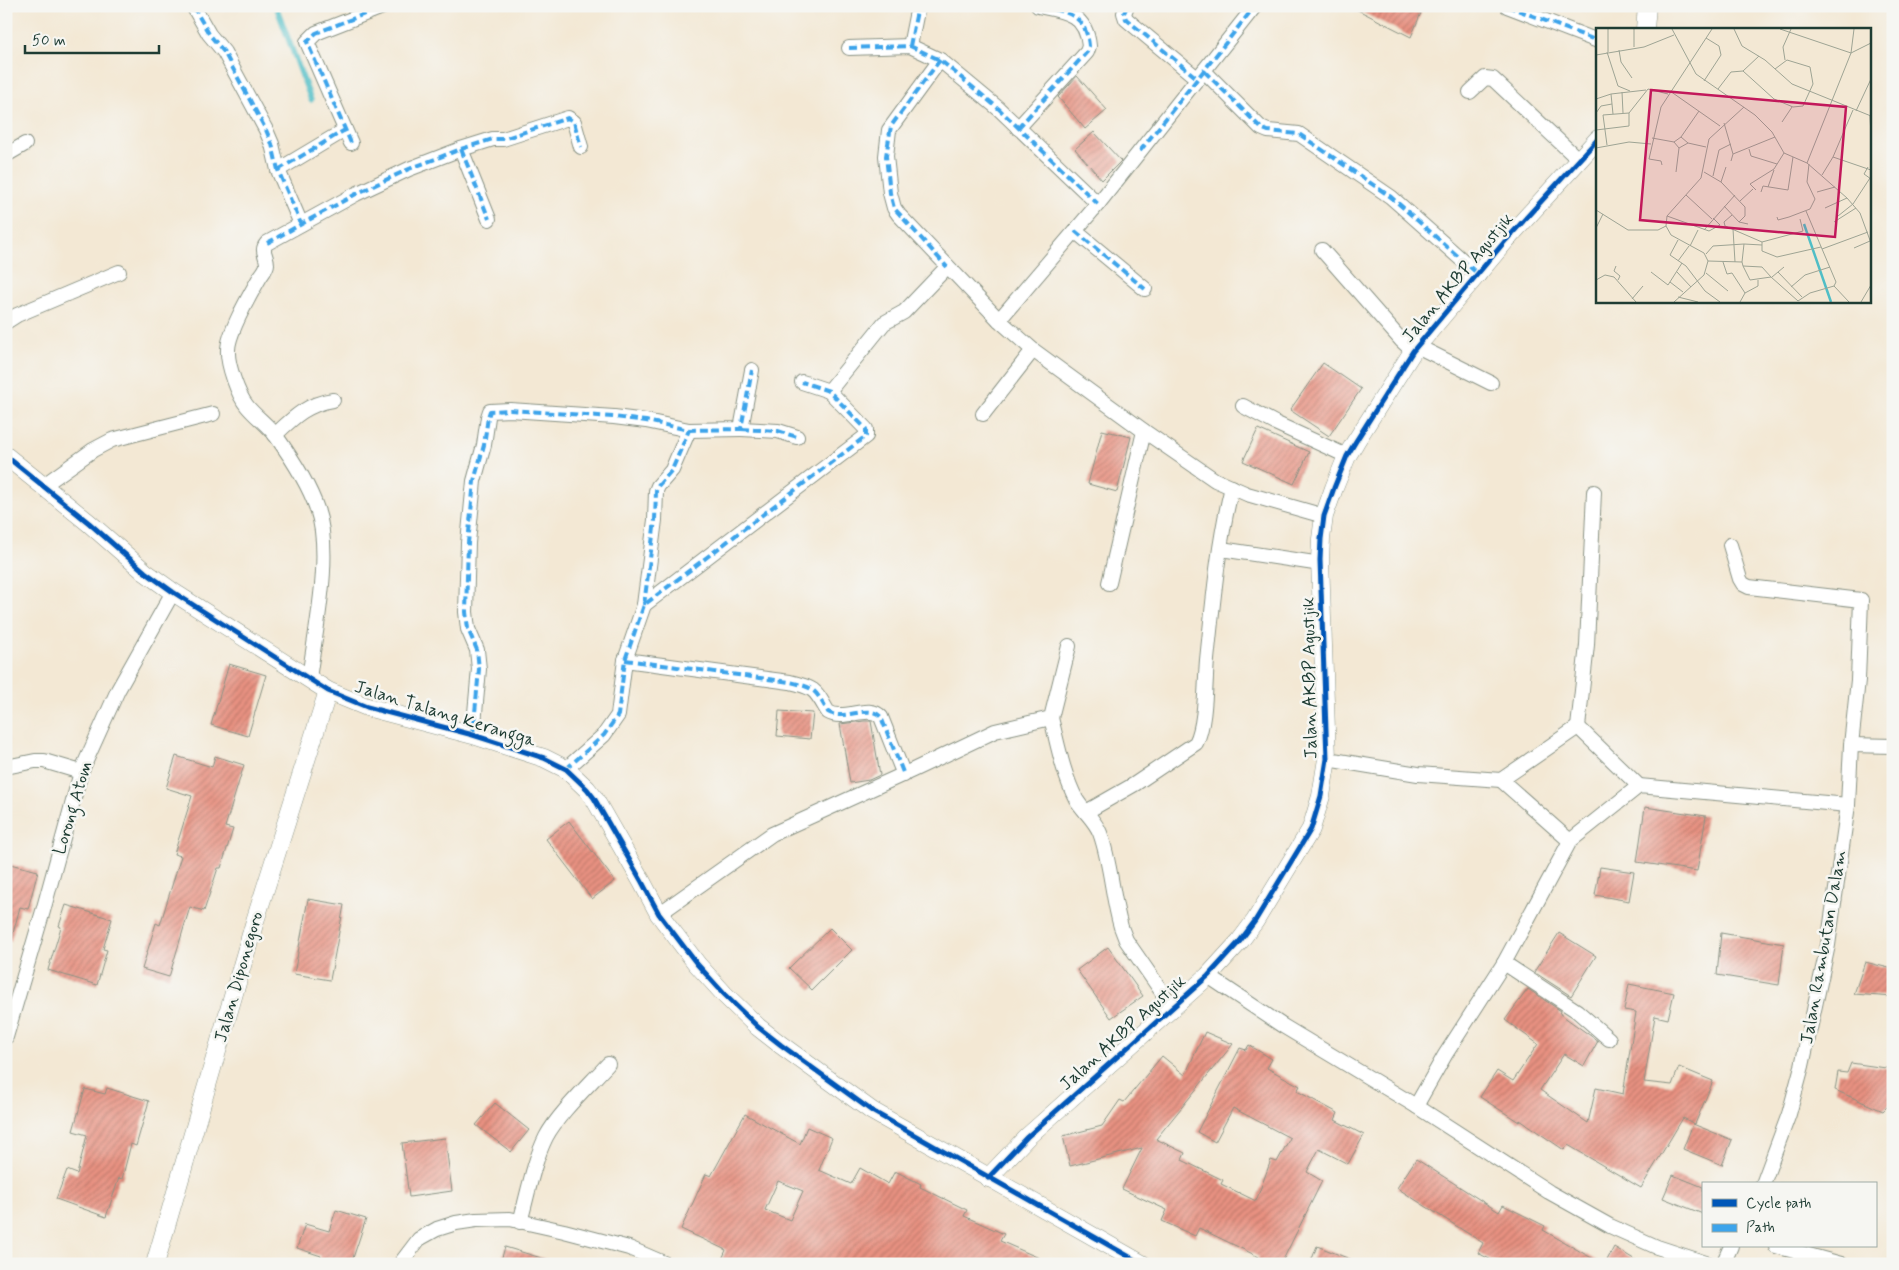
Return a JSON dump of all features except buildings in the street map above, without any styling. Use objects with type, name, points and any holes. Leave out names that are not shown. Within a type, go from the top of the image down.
[{"type":"street","points":[[193,6],[209,34],[224,52],[266,130],[272,144],[278,170],[300,224]]},
{"type":"street","points":[[351,143],[337,134],[307,44],[308,40],[316,34],[385,6]]},
{"type":"street","points":[[910,46],[918,6]]},
{"type":"street","points":[[1018,128],[1087,52],[1090,46],[1083,26],[1075,16],[1068,12],[1038,6]]},
{"type":"street","points":[[1127,6],[1124,13],[1126,19],[1201,75],[1261,128],[1268,131],[1301,135],[1390,197],[1479,275]]},
{"type":"street","points":[[999,320],[1098,204],[1255,6]]},
{"type":"street","points":[[1507,6],[1596,40]]},
{"type":"street","points":[[1646,28],[1647,6]]},
{"type":"street","points":[[849,48],[910,46],[940,60],[957,72],[1098,204]]},
{"type":"street","points":[[940,60],[891,126],[886,156],[890,193],[894,208],[947,267],[999,320],[1034,350],[1144,431],[1215,480],[1247,494],[1324,516]]},
{"type":"street","points":[[1470,92],[1481,80],[1485,78],[1492,79],[1579,160]]},
{"type":"street","points":[[319,686],[323,536],[317,509],[307,487],[276,435],[246,404],[236,385],[228,350],[232,333],[265,268],[267,262],[263,252],[265,244],[370,187],[409,169],[461,149],[509,137],[568,118],[574,122],[581,147]]},
{"type":"street","points":[[278,170],[337,134]]},
{"type":"street","name":"Jalan AKBP Agustjik","points":[[988,1178],[1027,1137],[1208,976],[1240,941],[1255,921],[1303,843],[1311,829],[1317,811],[1327,760],[1321,564],[1324,516],[1347,456],[1415,349],[1479,275],[1506,240],[1596,141]]},
{"type":"street","points":[[6,155],[25,144]]},
{"type":"street","points":[[461,149],[489,219]]},
{"type":"street","points":[[1075,230],[1145,289]]},
{"type":"street","points":[[1322,250],[1415,349],[1492,384]]},
{"type":"street","points":[[829,391],[884,322],[904,312],[947,267]]},
{"type":"street","points":[[6,322],[17,314],[119,272]]},
{"type":"street","points":[[983,414],[1034,350]]},
{"type":"street","points":[[741,429],[752,370]]},
{"type":"street","points":[[644,606],[866,436],[866,429],[829,391],[802,382]]},
{"type":"street","points":[[276,435],[300,413],[311,406],[318,402],[334,400]]},
{"type":"street","points":[[1243,406],[1275,424],[1347,456]]},
{"type":"street","points":[[473,735],[478,669],[477,650],[468,630],[466,612],[468,543],[474,480],[484,445],[488,414],[495,410],[571,414],[646,421],[690,430],[741,429],[778,431],[797,437]]},
{"type":"street","points":[[44,485],[93,450],[112,440],[213,414]]},
{"type":"street","points":[[566,770],[604,735],[618,714],[625,660],[644,606],[655,520],[656,491],[672,470],[690,430]]},
{"type":"street","points":[[1109,583],[1144,431]]},
{"type":"street","name":"Jalan Talang Kerangga","points":[[6,456],[44,485],[145,572],[319,686],[367,707],[473,735],[544,758],[566,770],[594,798],[659,914],[697,964],[725,995],[780,1045],[872,1111],[1142,1264]]},
{"type":"street","points":[[1086,812],[1196,743],[1203,710],[1212,612],[1232,487]]},
{"type":"street","points":[[1501,780],[1578,726],[1587,645],[1594,492]]},
{"type":"street","name":"Jalan Rambutan Dalam","points":[[1730,545],[1740,579],[1748,587],[1861,600],[1858,680],[1851,745],[1848,806],[1828,945],[1802,1066],[1789,1114],[1764,1182]]},
{"type":"street","points":[[1221,549],[1321,564]]},
{"type":"street","name":"Lorong Atom","points":[[6,1038],[81,772],[118,690],[173,592]]},
{"type":"street","points":[[1069,646],[1051,718],[1067,777],[1078,802],[1095,822],[1102,838],[1118,918],[1123,932],[1173,1008]]},
{"type":"street","points":[[625,660],[790,682],[814,689],[828,712],[832,714],[844,716],[869,712],[878,713],[882,717],[904,775]]},
{"type":"street","name":"Jalan Diponegoro","points":[[155,1264],[254,922],[319,686]]},
{"type":"street","points":[[659,914],[772,834],[904,775],[995,731],[1051,718]]},
{"type":"street","points":[[1578,726],[1639,786],[1848,806]]},
{"type":"street","points":[[1851,745],[1893,746]]},
{"type":"street","points":[[1327,760],[1418,774],[1501,780],[1570,841]]},
{"type":"street","points":[[6,767],[44,761],[81,772]]},
{"type":"street","points":[[1416,1106],[1445,1055],[1504,963],[1570,841],[1639,786]]},
{"type":"street","points":[[1504,963],[1577,1011],[1609,1040]]},
{"type":"street","points":[[1208,976],[1283,1026],[1416,1106],[1549,1192],[1610,1226],[1657,1247],[1709,1264]]},
{"type":"street","points":[[520,1222],[539,1155],[547,1137],[555,1124],[608,1064]]},
{"type":"street","points":[[400,1264],[419,1239],[437,1229],[456,1223],[476,1220],[510,1219],[629,1248],[666,1264]]},
{"type":"street","points":[[1723,1264],[1730,1248]]},
{"type":"street","points":[[1783,1248],[1841,1264]]},
{"type":"waterway","points":[[276,6],[311,100]]},
{"type":"marked path","points":[[193,6],[209,34],[224,52],[266,130],[272,144],[278,170],[301,224]]},
{"type":"marked path","points":[[351,143],[307,42],[316,33],[385,6]]},
{"type":"marked path","points":[[910,46],[918,6]]},
{"type":"marked path","points":[[1018,128],[1087,52],[1089,46],[1087,35],[1078,20],[1065,12],[1038,6]]},
{"type":"marked path","points":[[1127,6],[1124,13],[1126,19],[1198,79]]},
{"type":"marked path","points":[[1140,151],[1255,6]]},
{"type":"marked path","points":[[1507,6],[1596,40]]},
{"type":"marked path","points":[[849,48],[910,46],[940,60],[999,109],[1098,204]]},
{"type":"marked path","points":[[940,60],[891,126],[886,156],[890,193],[894,208],[947,267]]},
{"type":"marked path","points":[[1204,71],[1261,128],[1268,131],[1299,134],[1391,197],[1479,275]]},
{"type":"marked path","points":[[267,243],[356,194],[409,169],[493,139],[503,139],[568,118],[574,122],[581,147]]},
{"type":"marked path","points":[[278,170],[345,130]]},
{"type":"marked path","points":[[461,149],[489,219]]},
{"type":"marked path","points":[[1075,231],[1145,289]]},
{"type":"marked path","points":[[473,735],[479,669],[477,650],[468,629],[466,612],[468,543],[474,481],[484,445],[490,411],[510,410],[614,417],[646,421],[689,430],[741,429],[752,370]]},
{"type":"marked path","points":[[566,769],[604,735],[618,715],[625,660],[644,605],[866,436],[866,429],[829,391],[802,382]]},
{"type":"marked path","points":[[741,429],[778,431],[797,437]]},
{"type":"marked path","points":[[644,605],[655,520],[656,491],[672,470],[689,430]]},
{"type":"marked path","points":[[625,660],[790,682],[810,688],[828,712],[834,715],[863,712],[876,713],[881,717],[904,775]]},
{"type":"cycle path","points":[[988,1178],[1027,1137],[1208,976],[1240,941],[1255,921],[1311,829],[1321,796],[1327,759],[1320,560],[1321,539],[1324,516],[1347,456],[1413,351],[1506,240],[1596,141]]},
{"type":"cycle path","points":[[6,456],[89,523],[145,572],[173,592],[328,691],[367,707],[473,735],[544,758],[566,769],[594,798],[659,914],[697,964],[758,1027],[872,1111],[1142,1264]]}]
